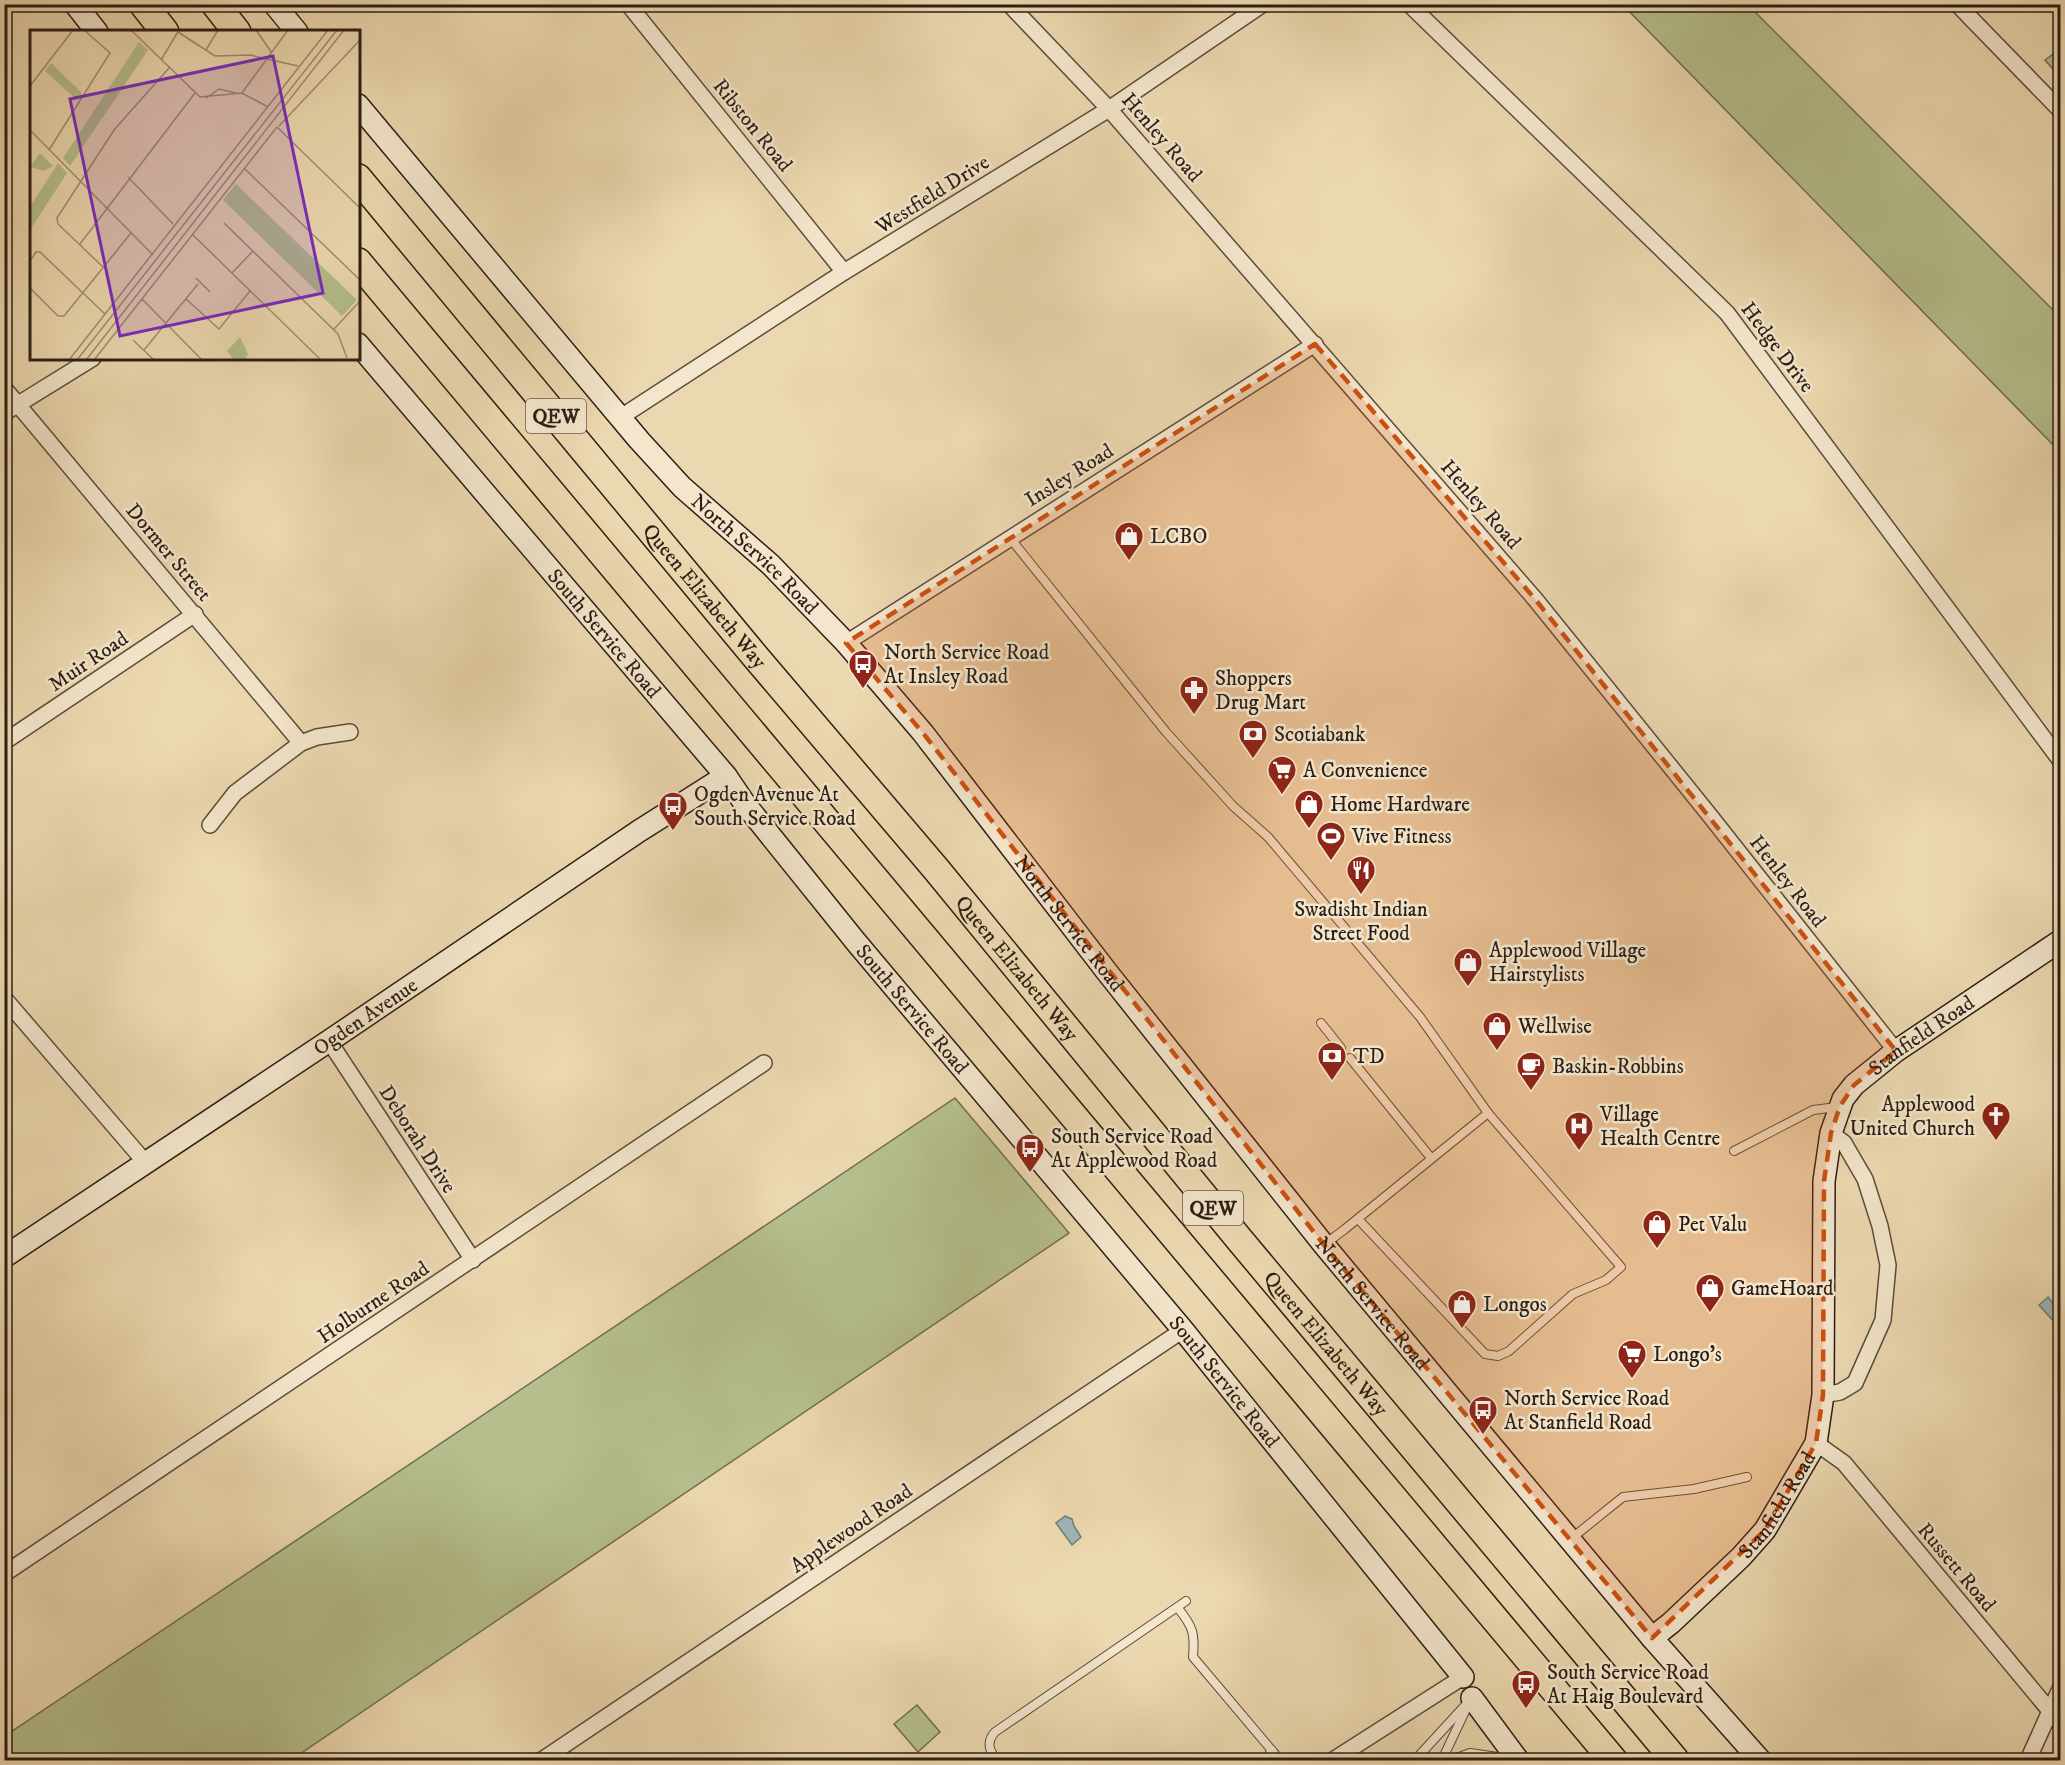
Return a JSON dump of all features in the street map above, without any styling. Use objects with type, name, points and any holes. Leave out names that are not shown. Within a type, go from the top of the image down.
[{"type":"highway","points":[[142,4],[163,30]]},
{"type":"highway","points":[[215,4],[235,30]]},
{"type":"highway","name":"Queen Elizabeth Way","points":[[360,180],[746,646],[944,878],[1239,1239],[1675,1761]]},
{"type":"highway","name":"QEW","points":[[360,264],[1613,1761]]},
{"type":"main road","points":[[75,4],[95,30]]},
{"type":"main road","points":[[274,4],[295,30]]},
{"type":"main road","name":"North Service Road","points":[[360,107],[639,440],[682,487],[771,565],[846,643],[923,733],[1107,972],[1324,1245],[1652,1638],[1760,1761]]},
{"type":"main road","name":"South Service Road","points":[[360,346],[726,776],[745,804],[856,942],[1183,1330],[1463,1677]]},
{"type":"main road","name":"Ogden Avenue","points":[[4,1257],[639,831],[726,776]]},
{"type":"main road","name":"Stanfield Road","points":[[1652,1638],[1741,1557],[1765,1530],[1816,1443],[1822,1395],[1824,1181],[1831,1133],[1840,1106],[1854,1085],[1896,1052],[2061,941]]},
{"type":"main road","points":[[1472,1698],[1517,1760]]},
{"type":"street","name":"Ribston Road","points":[[628,4],[844,272]]},
{"type":"street","name":"Henley Road","points":[[1009,4],[1109,109],[1535,599],[1896,1052]]},
{"type":"street","name":"Westfield Drive","points":[[621,417],[844,272],[1109,109],[1263,4]]},
{"type":"street","name":"Hedge Drive","points":[[1410,4],[1727,313],[2061,760]]},
{"type":"street","points":[[1957,4],[2061,110]]},
{"type":"street","name":"Insley Road","points":[[846,643],[1315,344]]},
{"type":"street","points":[[4,414],[90,360]]},
{"type":"street","name":"Dormer Street","points":[[4,388],[301,743]]},
{"type":"street","name":"Muir Road","points":[[4,742],[195,614]]},
{"type":"street","points":[[210,825],[235,793],[301,743],[317,737],[350,732]]},
{"type":"street","points":[[4,998],[145,1162]]},
{"type":"street","name":"Deborah Drive","points":[[329,1041],[472,1260]]},
{"type":"street","name":"Holburne Road","points":[[4,1574],[764,1063]]},
{"type":"street","points":[[1822,1395],[1840,1392],[1855,1383],[1883,1320],[1888,1265],[1880,1226],[1865,1179],[1844,1143],[1831,1133]]},
{"type":"street","name":"Applewood Road","points":[[542,1761],[1183,1330]]},
{"type":"street","name":"Russett Road","points":[[1816,1443],[1844,1463],[2061,1724]]},
{"type":"street","points":[[1334,1761],[1463,1677]]},
{"type":"street","points":[[2028,1761],[2061,1689]]},
{"type":"lane","points":[[1010,538],[1166,732],[1233,806],[1268,837],[1420,1017],[1488,1113],[1621,1267],[1606,1280],[1573,1294],[1509,1351],[1498,1356],[1485,1354],[1358,1219]]},
{"type":"lane","points":[[1321,1023],[1341,1048]]},
{"type":"lane","points":[[1350,1058],[1431,1158]]},
{"type":"lane","points":[[1734,1151],[1813,1110],[1840,1106]]},
{"type":"lane","points":[[1324,1245],[1488,1113]]},
{"type":"lane","points":[[1571,1539],[1623,1497],[1694,1489],[1747,1477]]},
{"type":"lane","points":[[997,1761],[989,1746],[989,1741],[995,1732],[1186,1601]]},
{"type":"lane","points":[[1178,1608],[1195,1635],[1193,1657],[1280,1761]]},
{"type":"lane","points":[[1442,1761],[1472,1698],[1463,1677]]},
{"type":"lane","points":[[1415,1761],[1472,1698]]},
{"type":"lane","points":[[1265,1761],[1272,1750]]},
{"type":"lane","points":[[1452,1761],[1470,1753],[1517,1760]]},
{"type":"highlighted area","points":[[1315,344],[1535,599],[1896,1051],[1854,1085],[1840,1106],[1831,1133],[1824,1181],[1823,1395],[1816,1443],[1765,1530],[1652,1638],[1324,1245],[923,733],[846,643]]},
{"type":"green space","points":[[1623,5],[1748,5],[2060,317],[2060,452]]},
{"type":"green space","points":[[2060,49],[2060,77],[2045,60]]},
{"type":"green space","points":[[955,1098],[1069,1233],[291,1760],[5,1760],[5,1736]]},
{"type":"green space","points":[[917,1705],[940,1732],[918,1752],[894,1724]]},
{"type":"water","points":[[2048,1297],[2060,1312],[2060,1320],[2056,1324],[2039,1305]]},
{"type":"water","points":[[1065,1516],[1072,1519],[1081,1537],[1072,1545],[1056,1523]]},
{"type":"place","name":"LCBO","points":[[1129,562]]},
{"type":"place","name":"North Service Road At Insley Road","points":[[863,690]]},
{"type":"place","name":"Shoppers Drug Mart","points":[[1194,716]]},
{"type":"place","name":"Scotiabank","points":[[1253,760]]},
{"type":"place","name":"A Convenience","points":[[1282,796]]},
{"type":"place","name":"Home Hardware","points":[[1309,830]]},
{"type":"place","name":"Ogden Avenue At South Service Road","points":[[673,832]]},
{"type":"place","name":"Vive Fitness","points":[[1331,862]]},
{"type":"place","name":"Swadisht Indian Street Food","points":[[1361,896]]},
{"type":"place","name":"Applewood Village Hairstylists","points":[[1468,988]]},
{"type":"place","name":"Wellwise","points":[[1497,1052]]},
{"type":"place","name":"TD","points":[[1332,1082]]},
{"type":"place","name":"Baskin-Robbins","points":[[1531,1092]]},
{"type":"place","name":"Applewood United Church","points":[[1996,1142]]},
{"type":"place","name":"Village Health Centre","points":[[1579,1152]]},
{"type":"place","name":"South Service Road At Applewood Road","points":[[1030,1174]]},
{"type":"place","name":"Pet Valu","points":[[1657,1250]]},
{"type":"place","name":"GameHoard","points":[[1710,1314]]},
{"type":"place","name":"Longos","points":[[1462,1330]]},
{"type":"place","name":"Longo's","points":[[1632,1380]]},
{"type":"place","name":"North Service Road At Stanfield Road","points":[[1483,1436]]},
{"type":"place","name":"South Service Road At Haig Boulevard","points":[[1526,1710]]}]
